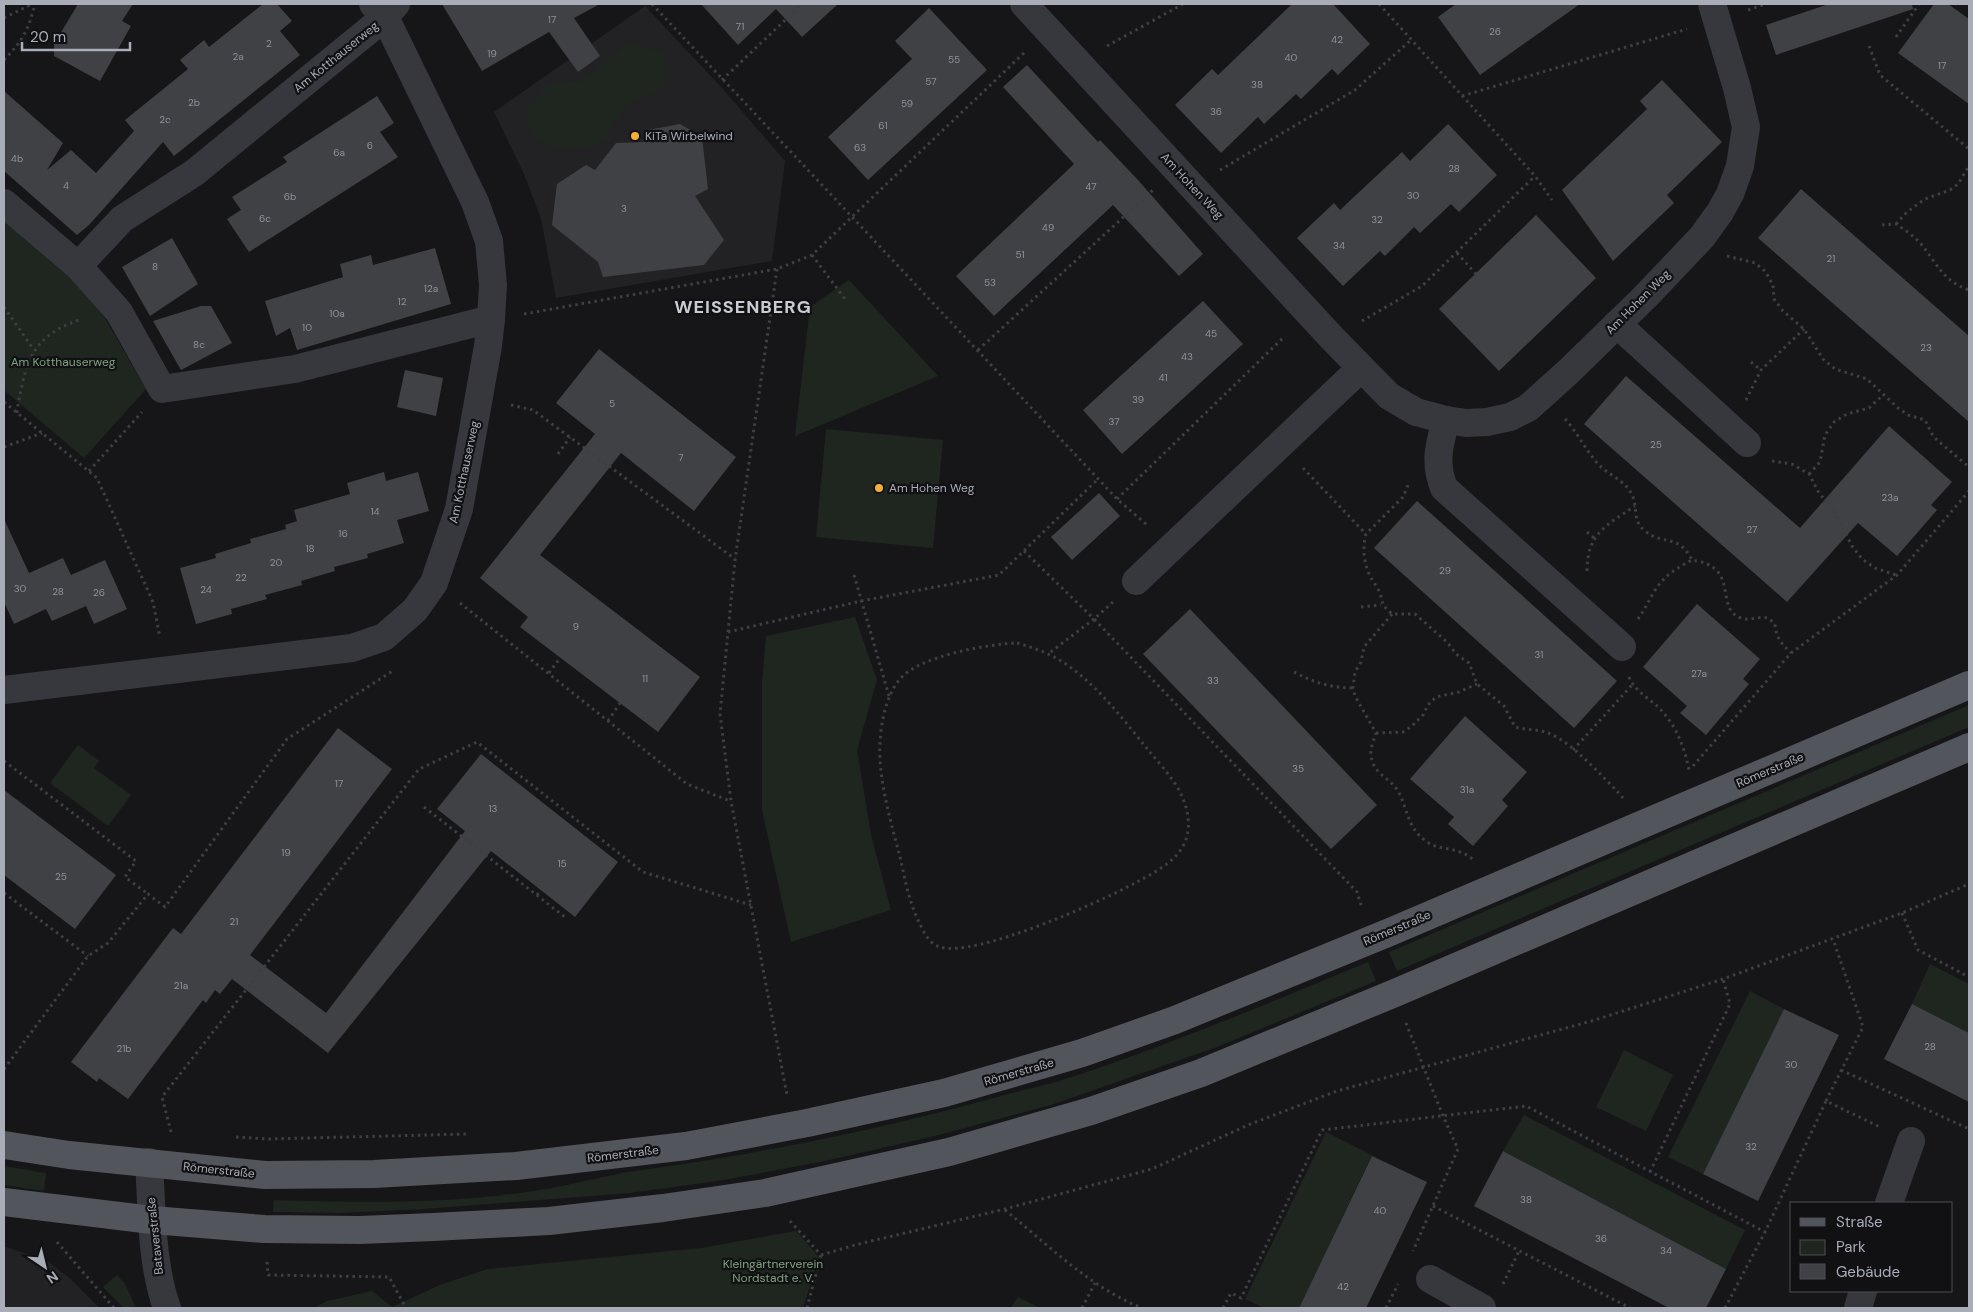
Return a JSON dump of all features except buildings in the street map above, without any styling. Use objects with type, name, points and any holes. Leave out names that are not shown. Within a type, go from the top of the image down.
[{"type":"main road","name":"Römerstraße","points":[[4,1145],[68,1155],[265,1175],[374,1174],[516,1166],[686,1146],[807,1123],[944,1093],[1082,1053],[1175,1020],[1408,924],[1969,685]]},
{"type":"main road","points":[[4,1202],[152,1220],[264,1229],[360,1230],[549,1221],[663,1208],[765,1193],[958,1149],[1091,1111],[1200,1073],[1395,993],[1969,747]]},
{"type":"street","name":"Am Hohen Weg","points":[[1024,4],[1332,338],[1389,396],[1416,412],[1466,423],[1487,422],[1510,417],[1528,408],[1617,324],[1702,237],[1720,212],[1730,194],[1740,166],[1746,127],[1737,88],[1714,12]]},
{"type":"street","name":"Am Kotthauserweg","points":[[4,690],[352,648],[384,637],[415,610],[434,583],[459,509],[488,346],[493,285],[489,241],[474,202],[385,8],[194,173],[122,219],[78,266]]},
{"type":"street","points":[[4,203],[78,266],[119,312],[162,389],[295,369],[491,319]]},
{"type":"street","points":[[1617,324],[1747,443]]},
{"type":"street","points":[[1136,581],[1361,368]]},
{"type":"street","points":[[1446,420],[1437,462],[1444,488],[1622,647]]},
{"type":"street","points":[[1889,1202],[1911,1141]]},
{"type":"street","name":"Bataverstraße","points":[[149,1162],[152,1220],[158,1269],[167,1308]]},
{"type":"street","points":[[1430,1279],[1490,1300]]},
{"type":"street","points":[[1858,1308],[1863,1292]]},
{"type":"path","points":[[4,18],[33,4]]},
{"type":"path","points":[[4,60],[20,44],[29,26],[33,4]]},
{"type":"path","points":[[652,4],[1117,499],[1173,548]]},
{"type":"path","points":[[722,80],[802,4]]},
{"type":"path","points":[[1078,63],[1182,4]]},
{"type":"path","points":[[1379,4],[1535,176],[1552,200]]},
{"type":"path","points":[[1896,37],[1919,4]]},
{"type":"path","points":[[1462,96],[1714,12]]},
{"type":"path","points":[[491,319],[777,269],[812,255],[1048,30]]},
{"type":"path","points":[[978,350],[1184,178],[1355,90],[1411,40]]},
{"type":"path","points":[[1869,46],[1880,75],[1969,149]]},
{"type":"path","points":[[1896,224],[1907,212],[1925,200],[1950,190],[1958,184],[1969,166]]},
{"type":"path","points":[[1332,338],[1422,286],[1535,176]]},
{"type":"path","points":[[1882,225],[1896,224],[1920,243],[1946,279],[1969,290]]},
{"type":"path","points":[[1702,237],[1722,254],[1733,259],[1755,263],[1765,271],[1773,285],[1774,299],[1783,311],[1804,329],[1823,359],[1835,369],[1867,379],[1908,415],[1925,420],[1937,440],[1969,468]]},
{"type":"path","points":[[1457,253],[1476,274]]},
{"type":"path","points":[[812,255],[846,299]]},
{"type":"path","points":[[777,269],[735,560],[720,714],[731,801],[787,1095],[796,1094]]},
{"type":"path","points":[[4,307],[34,350]]},
{"type":"path","points":[[17,413],[25,371],[34,350],[49,334],[66,324],[89,317],[119,312]]},
{"type":"path","points":[[1117,499],[1309,313]]},
{"type":"path","points":[[1804,329],[1761,370],[1737,422],[1738,431],[1747,443],[1764,457],[1777,463],[1792,464],[1809,474],[1819,493],[1835,512],[1852,546],[1862,559],[1875,568],[1896,575]]},
{"type":"path","points":[[1751,362],[1761,370]]},
{"type":"path","points":[[89,472],[162,389]]},
{"type":"path","points":[[1809,474],[1820,462],[1825,435],[1834,422],[1847,414],[1868,408],[1883,395]]},
{"type":"path","points":[[1542,396],[1573,427],[1600,466],[1626,486],[1632,494],[1637,523],[1646,532],[1679,544],[1687,551],[1692,560]]},
{"type":"path","points":[[4,402],[97,478],[153,602],[165,671]]},
{"type":"path","points":[[478,402],[524,407],[533,410],[735,560]]},
{"type":"path","points":[[4,447],[42,433]]},
{"type":"path","points":[[558,454],[570,437]]},
{"type":"path","points":[[1281,444],[1366,534]]},
{"type":"path","points":[[728,632],[861,601],[999,575],[1098,479]]},
{"type":"path","points":[[1411,479],[1403,497],[1366,534],[1364,552],[1370,577],[1379,591],[1382,605],[1392,614],[1415,614],[1447,642],[1456,654],[1469,663],[1477,684],[1504,706],[1515,726],[1522,729],[1535,729],[1560,738],[1616,790],[1623,799]]},
{"type":"path","points":[[1689,771],[1791,653],[1896,575],[1969,491]]},
{"type":"path","points":[[1587,532],[1594,538]]},
{"type":"path","points":[[1024,551],[1094,619],[1357,892],[1363,910]]},
{"type":"path","points":[[1637,620],[1646,609],[1660,582],[1676,569],[1692,560],[1707,563],[1718,571],[1724,581],[1727,602],[1732,612],[1740,618],[1768,618],[1775,624],[1776,635],[1780,642],[1791,653]]},
{"type":"path","points":[[854,575],[890,697]]},
{"type":"path","points":[[1048,654],[1094,619],[1136,581]]},
{"type":"path","points":[[434,583],[687,784],[731,801]]},
{"type":"path","points":[[1361,607],[1382,605]]},
{"type":"path","points":[[1392,614],[1364,648],[1361,662],[1355,672],[1353,688],[1355,696],[1376,733],[1371,755],[1375,767],[1382,777],[1391,782],[1398,791],[1407,818],[1418,835],[1427,842],[1468,854],[1476,862],[1467,866]]},
{"type":"path","points":[[1017,643],[1048,654],[1073,669],[1113,708],[1178,787],[1189,821],[1183,848],[1171,861],[1132,885],[1090,905],[991,941],[954,949],[938,947],[927,938],[918,921],[910,899],[888,810],[881,768],[880,746],[882,722],[890,697],[898,681],[908,670],[942,657],[992,644],[1017,643]]},
{"type":"path","points":[[549,674],[560,658]]},
{"type":"path","points":[[4,761],[136,861],[125,877],[165,907],[287,739],[394,670]]},
{"type":"path","points":[[1294,672],[1318,683],[1338,688],[1353,688]]},
{"type":"path","points":[[1376,733],[1403,732],[1422,716],[1428,705],[1436,697],[1459,692],[1477,684]]},
{"type":"path","points":[[1573,750],[1632,685]]},
{"type":"path","points":[[608,721],[620,703]]},
{"type":"path","points":[[162,1132],[171,1133],[162,1097],[413,776],[419,769],[477,742],[643,872],[751,906]]},
{"type":"path","points":[[1681,774],[1698,767]]},
{"type":"path","points":[[1614,803],[1631,795]]},
{"type":"path","points":[[424,807],[566,918]]},
{"type":"path","points":[[468,841],[472,836]]},
{"type":"path","points":[[822,1256],[855,1245],[1004,1209],[1152,1168],[1248,1125],[1337,1091],[1595,1020],[1723,979],[1902,913],[1969,884]]},
{"type":"path","points":[[537,895],[540,891]]},
{"type":"path","points":[[4,893],[88,956]]},
{"type":"path","points":[[4,1069],[88,956],[108,943],[148,894]]},
{"type":"path","points":[[1902,913],[1918,950],[1969,977]]},
{"type":"path","points":[[1725,1308],[1765,1232],[1863,1027],[1833,939]]},
{"type":"path","points":[[1650,1172],[1730,1004],[1723,979]]},
{"type":"path","points":[[1404,1018],[1458,1149],[1410,1258]]},
{"type":"path","points":[[1842,1070],[1969,1129]]},
{"type":"path","points":[[1826,1101],[1911,1141]]},
{"type":"path","points":[[1223,1308],[1231,1293],[1241,1298],[1322,1130],[1526,1106],[1765,1232]]},
{"type":"path","points":[[229,1136],[268,1139],[472,1134]]},
{"type":"path","points":[[765,1193],[822,1256]]},
{"type":"path","points":[[1433,1206],[1630,1308]]},
{"type":"path","points":[[1004,1209],[1095,1283],[1142,1308]]},
{"type":"path","points":[[264,1229],[268,1274],[389,1277],[406,1308]]},
{"type":"path","points":[[54,1238],[114,1308]]},
{"type":"path","points":[[1490,1300],[1519,1251]]},
{"type":"path","points":[[807,1308],[822,1256]]},
{"type":"path","points":[[1082,1308],[1095,1283]]},
{"type":"path","points":[[1386,1308],[1398,1283]]},
{"type":"shaded area","name":"KiTa Wirbelwind","points":[[645,6],[722,88],[785,161],[772,261],[556,298],[541,219],[524,174],[494,112]]},
{"type":"shaded area","points":[[4,1246],[47,1261],[72,1280],[99,1308],[4,1308]]},
{"type":"green space","points":[[629,42],[662,53],[666,72],[664,84],[652,94],[629,104],[613,122],[606,138],[591,147],[562,149],[538,140],[530,131],[525,111],[550,83],[582,81]]},
{"type":"green space","name":"Am Kotthauserweg","points":[[4,217],[80,282],[103,315],[146,389],[84,458],[4,390]]},
{"type":"green space","points":[[849,280],[938,376],[795,436],[810,307]]},
{"type":"green space","name":"Am Hohen Weg","points":[[826,429],[943,440],[933,548],[816,537]]},
{"type":"green space","points":[[855,617],[877,680],[857,750],[871,835],[891,910],[791,942],[762,810],[762,683],[766,636]]},
{"type":"green space","points":[[1969,705],[1969,727],[1397,971],[1389,952]]},
{"type":"green space","points":[[78,745],[99,761],[94,768],[131,795],[108,826],[50,783]]},
{"type":"green space","points":[[1368,962],[1376,981],[1217,1047],[1051,1105],[935,1136],[825,1161],[718,1181],[629,1193],[424,1209],[341,1213],[273,1212],[274,1200],[340,1202],[407,1201],[507,1195],[634,1171],[769,1150],[902,1122],[1078,1075],[1260,1007]]},
{"type":"green space","points":[[1930,964],[1969,984],[1969,1033],[1912,1004]]},
{"type":"green space","points":[[1750,991],[1784,1009],[1703,1174],[1668,1157]]},
{"type":"green space","points":[[1624,1050],[1673,1075],[1646,1131],[1596,1107]]},
{"type":"green space","points":[[1524,1115],[1745,1230],[1726,1269],[1503,1151]]},
{"type":"green space","points":[[1326,1132],[1372,1155],[1299,1308],[1264,1308],[1245,1299]]},
{"type":"green space","points":[[4,1166],[46,1173],[44,1191],[4,1185]]},
{"type":"green space","name":"Kleingärtnerverein Nordstadt e. V.","points":[[796,1231],[819,1257],[803,1308],[314,1308],[327,1301],[372,1291],[392,1307],[440,1285],[488,1269],[701,1248]]},
{"type":"green space","points":[[117,1275],[125,1284],[136,1308],[124,1308],[103,1287]]},
{"type":"green space","points":[[1018,1297],[1040,1308],[1005,1308],[1011,1307]]},
{"type":"place","name":"KiTa Wirbelwind","points":[[635,136]]},
{"type":"place","name":"Am Hohen Weg","points":[[879,488]]},
{"type":"district","name":"WEISSENBERG","points":[[743,307]]}]
